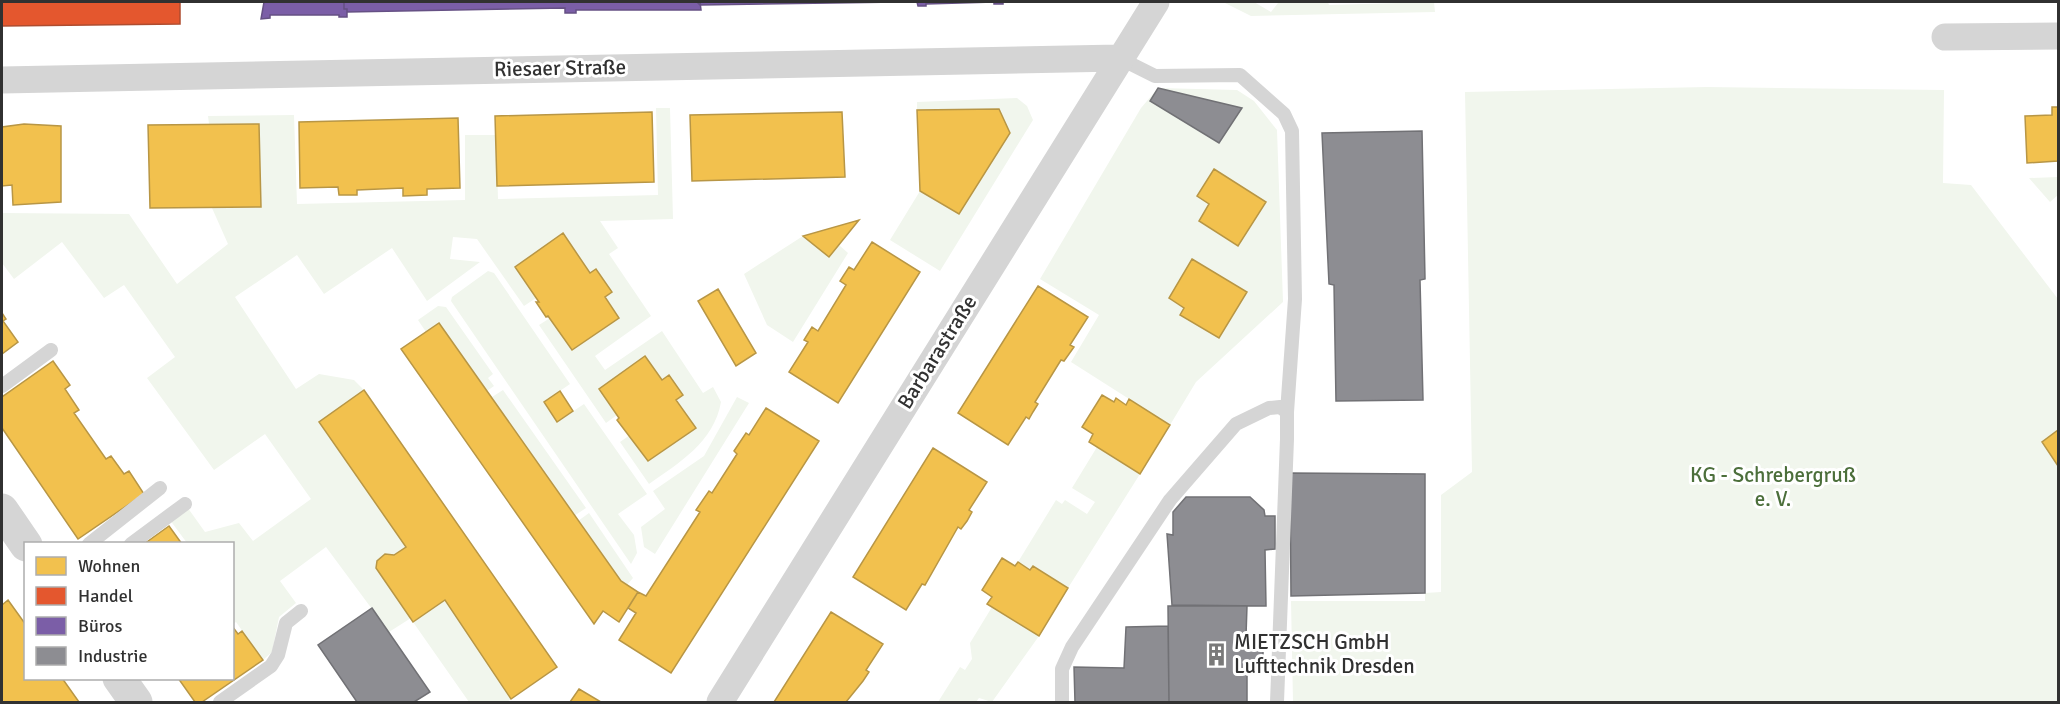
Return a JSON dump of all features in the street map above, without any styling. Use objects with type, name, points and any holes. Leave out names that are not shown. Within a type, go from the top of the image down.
[{"type":"street","name":"Barbarastraße","points":[[720,702],[1156,2]]},
{"type":"street","points":[[1945,37],[2058,36]]},
{"type":"street","name":"Riesaer Straße","points":[[2,80],[1119,58]]},
{"type":"street","points":[[2,510],[24,542]]},
{"type":"street","points":[[120,680],[136,702]]},
{"type":"lane","points":[[1119,58],[1155,76],[1240,75],[1284,114],[1292,131],[1295,299],[1287,412],[1277,702]]},
{"type":"lane","points":[[2,386],[51,350]]},
{"type":"lane","points":[[1062,702],[1062,669],[1072,647],[1170,500],[1236,424],[1269,408],[1280,407],[1287,412]]},
{"type":"lane","points":[[90,542],[160,488]]},
{"type":"lane","points":[[132,542],[185,504]]},
{"type":"lane","points":[[220,702],[271,666],[278,655],[286,622],[301,611]]},
{"type":"green space","points":[[1223,2],[1254,2],[1271,12],[1278,3],[1284,2],[1328,2],[1329,5],[1434,2],[1435,12],[1251,16]]},
{"type":"green space","name":"KG - Schrebergruß e. V.","points":[[1707,87],[1944,90],[1943,183],[1971,185],[2058,299],[2058,430],[2042,442],[2058,466],[2058,702],[1293,702],[1291,601],[1425,601],[1425,593],[1441,592],[1441,495],[1472,472],[1465,92]]},
{"type":"green space","points":[[1158,88],[1237,90],[1254,101],[1277,130],[1283,302],[1196,382],[1170,425],[1071,362],[1099,315],[1040,279],[1141,108]],"holes":[[[1158,89],[1219,143],[1150,101]],[[1214,169],[1266,202],[1237,246],[1199,221],[1209,204],[1197,196]],[[1192,260],[1247,292],[1219,338],[1180,315],[1184,308],[1169,298]]]},
{"type":"green space","points":[[1017,98],[1027,106],[1033,120],[940,271],[890,240],[920,191],[959,214],[1010,133],[999,109],[917,110],[917,102]]},
{"type":"green space","points":[[656,108],[670,108],[673,219],[600,221],[618,248],[609,254],[651,316],[595,356],[605,370],[662,331],[703,393],[713,387],[721,402],[711,429],[703,440],[683,459],[649,484],[620,442],[630,435],[649,461],[696,428],[677,400],[682,395],[668,375],[662,380],[645,356],[599,389],[617,415],[606,423],[539,325],[550,318],[573,350],[619,318],[605,297],[611,291],[596,269],[590,273],[563,234],[515,267],[536,298],[524,306],[477,239],[453,237],[450,259],[480,262],[427,301],[392,248],[324,294],[297,255],[235,297],[296,389],[319,374],[354,380],[364,390],[320,422],[406,547],[394,555],[385,554],[377,561],[376,568],[411,618],[389,632],[326,547],[280,581],[296,603],[279,617],[272,652],[263,660],[236,622],[234,623],[234,542],[186,542],[167,516],[185,504],[205,532],[239,523],[253,541],[311,499],[265,434],[214,470],[147,378],[175,357],[124,285],[104,298],[62,242],[14,279],[2,263],[2,213],[129,214],[177,284],[228,244],[212,208],[261,207],[259,125],[209,124],[208,116],[294,115],[297,204],[465,200],[465,135],[496,135],[498,199],[658,195]]},
{"type":"green space","points":[[2058,177],[2058,195],[2050,202],[2029,178]]},
{"type":"green space","points":[[803,236],[829,257],[839,245],[848,253],[793,342],[767,325],[744,274]]},
{"type":"green space","points":[[488,271],[494,273],[570,384],[544,402],[557,422],[584,404],[647,494],[618,514],[634,535],[637,553],[631,564],[451,301],[452,297]]},
{"type":"green space","points":[[438,306],[446,307],[493,374],[488,378],[494,386],[487,391],[426,332],[418,320]]},
{"type":"green space","points":[[503,390],[586,508],[574,516],[492,397]]},
{"type":"green space","points":[[737,397],[749,403],[655,554],[644,547],[641,527],[665,509],[653,491],[704,456]]},
{"type":"green space","points":[[1097,447],[1140,474],[1068,588],[1033,566],[1030,570],[1018,562],[1056,500],[1062,504],[1065,500],[1087,514],[1095,502],[1072,488]]},
{"type":"green space","points":[[589,513],[633,578],[627,585],[621,581],[578,521]]},
{"type":"green space","points":[[445,600],[511,699],[507,702],[469,702],[413,622]]},
{"type":"green space","points":[[992,607],[1039,636],[992,702],[979,698],[976,702],[938,702],[960,667],[965,670],[972,659],[970,643]]},
{"type":"building: Wohnen","points":[[2052,107],[2058,107],[2058,161],[2027,163],[2025,116],[2052,115]]},
{"type":"building: Wohnen","points":[[999,109],[1010,133],[959,214],[920,191],[917,110]]},
{"type":"building: Wohnen","points":[[652,112],[654,182],[497,186],[495,116]]},
{"type":"building: Wohnen","points":[[842,112],[845,177],[692,181],[690,115]]},
{"type":"building: Wohnen","points":[[458,118],[460,188],[427,189],[427,195],[403,196],[403,188],[357,190],[357,195],[339,195],[338,187],[300,188],[299,122]]},
{"type":"building: Wohnen","points":[[24,124],[61,126],[61,202],[13,205],[12,185],[2,186],[2,127]]},
{"type":"building: Wohnen","points":[[259,124],[261,207],[150,208],[148,125]]},
{"type":"building: Wohnen","points":[[1214,169],[1266,202],[1238,246],[1199,221],[1209,204],[1197,196]]},
{"type":"building: Wohnen","points":[[859,220],[829,257],[803,236]]},
{"type":"building: Wohnen","points":[[563,233],[590,273],[596,269],[612,292],[605,297],[619,318],[572,350],[548,316],[546,317],[536,302],[539,302],[515,267]]},
{"type":"building: Wohnen","points":[[872,242],[920,272],[838,403],[789,372],[808,342],[804,340],[812,327],[818,331],[846,285],[840,281],[849,267],[854,270]]},
{"type":"building: Wohnen","points":[[1192,259],[1247,292],[1219,338],[1180,315],[1184,308],[1169,298]]},
{"type":"building: Wohnen","points":[[1038,286],[1088,317],[1070,345],[1074,347],[1064,361],[1061,360],[1035,402],[1038,404],[1029,419],[1026,417],[1008,445],[958,413]]},
{"type":"building: Wohnen","points":[[718,289],[756,353],[736,366],[698,301]]},
{"type":"building: Wohnen","points":[[2,313],[6,319],[3,321],[18,342],[2,354]]},
{"type":"building: Wohnen","points":[[439,323],[621,581],[638,592],[619,622],[603,611],[594,624],[401,349]]},
{"type":"building: Wohnen","points":[[645,356],[662,380],[669,375],[683,395],[676,400],[696,428],[648,461],[617,420],[619,418],[599,389]]},
{"type":"building: Wohnen","points":[[53,361],[70,385],[65,389],[79,410],[74,413],[106,459],[111,456],[124,474],[129,471],[144,494],[78,539],[2,428],[2,397]]},
{"type":"building: Wohnen","points":[[364,390],[557,667],[511,699],[445,600],[413,622],[376,568],[377,561],[385,554],[394,555],[406,547],[319,422]]},
{"type":"building: Wohnen","points":[[560,391],[573,411],[557,422],[544,402]]},
{"type":"building: Wohnen","points":[[1102,395],[1114,402],[1116,398],[1126,405],[1129,399],[1170,425],[1140,474],[1089,442],[1093,434],[1082,427]]},
{"type":"building: Wohnen","points":[[766,408],[819,441],[671,673],[619,640],[636,613],[628,608],[638,592],[646,596],[700,512],[696,510],[709,491],[712,493],[737,454],[734,451],[746,433],[749,435]]},
{"type":"building: Wohnen","points":[[2058,430],[2058,466],[2042,442]]},
{"type":"building: Wohnen","points":[[933,448],[987,482],[969,510],[972,512],[967,521],[961,529],[958,527],[925,585],[922,584],[906,610],[853,577]]},
{"type":"building: Wohnen","points":[[169,526],[181,542],[147,542]]},
{"type":"building: Wohnen","points":[[1002,558],[1015,566],[1018,562],[1030,570],[1033,566],[1068,588],[1039,636],[987,604],[992,597],[982,590]]},
{"type":"building: Wohnen","points":[[8,600],[24,622],[24,680],[63,680],[79,702],[2,702],[2,605]]},
{"type":"building: Wohnen","points":[[831,612],[883,644],[866,670],[869,672],[846,702],[774,702]]},
{"type":"building: Wohnen","points":[[234,629],[238,634],[242,631],[263,660],[234,680]]},
{"type":"building: Wohnen","points":[[179,680],[234,680],[202,702],[195,702]]},
{"type":"building: Wohnen","points":[[579,689],[601,702],[570,702]]},
{"type":"building: Handel","points":[[2,2],[180,2],[180,24],[2,26]]},
{"type":"building: Büros","points":[[264,2],[344,2],[347,17],[270,15],[270,18],[261,19]]},
{"type":"building: Büros","points":[[344,2],[700,2],[701,10],[576,10],[576,13],[565,13],[565,8],[347,12],[347,9],[344,9]]},
{"type":"building: Büros","points":[[697,2],[899,2],[700,5]]},
{"type":"building: Büros","points":[[917,2],[994,2],[918,6]]},
{"type":"building: Industrie","points":[[1158,88],[1242,108],[1219,143],[1150,101]]},
{"type":"building: Industrie","points":[[1422,131],[1425,279],[1420,280],[1423,400],[1336,401],[1334,285],[1329,284],[1322,133]]},
{"type":"building: Industrie","points":[[1290,473],[1425,474],[1425,593],[1291,596]]},
{"type":"building: Industrie","points":[[1186,497],[1250,497],[1264,510],[1265,516],[1275,516],[1275,549],[1265,550],[1266,606],[1172,605],[1167,534],[1173,535],[1173,512]]},
{"type":"building: Industrie","name":"MIETZSCH GmbH Lufttechnik Dresden","points":[[1168,606],[1247,606],[1246,636],[1263,636],[1263,672],[1247,673],[1247,702],[1169,702]]},
{"type":"building: Industrie","points":[[372,608],[430,692],[414,702],[357,702],[318,645]]},
{"type":"building: Industrie","points":[[1168,626],[1169,702],[1075,702],[1074,667],[1124,668],[1126,627]]},
{"type":"place","name":"MIETZSCH GmbH Lufttechnik Dresden","points":[[1216,654]]}]
